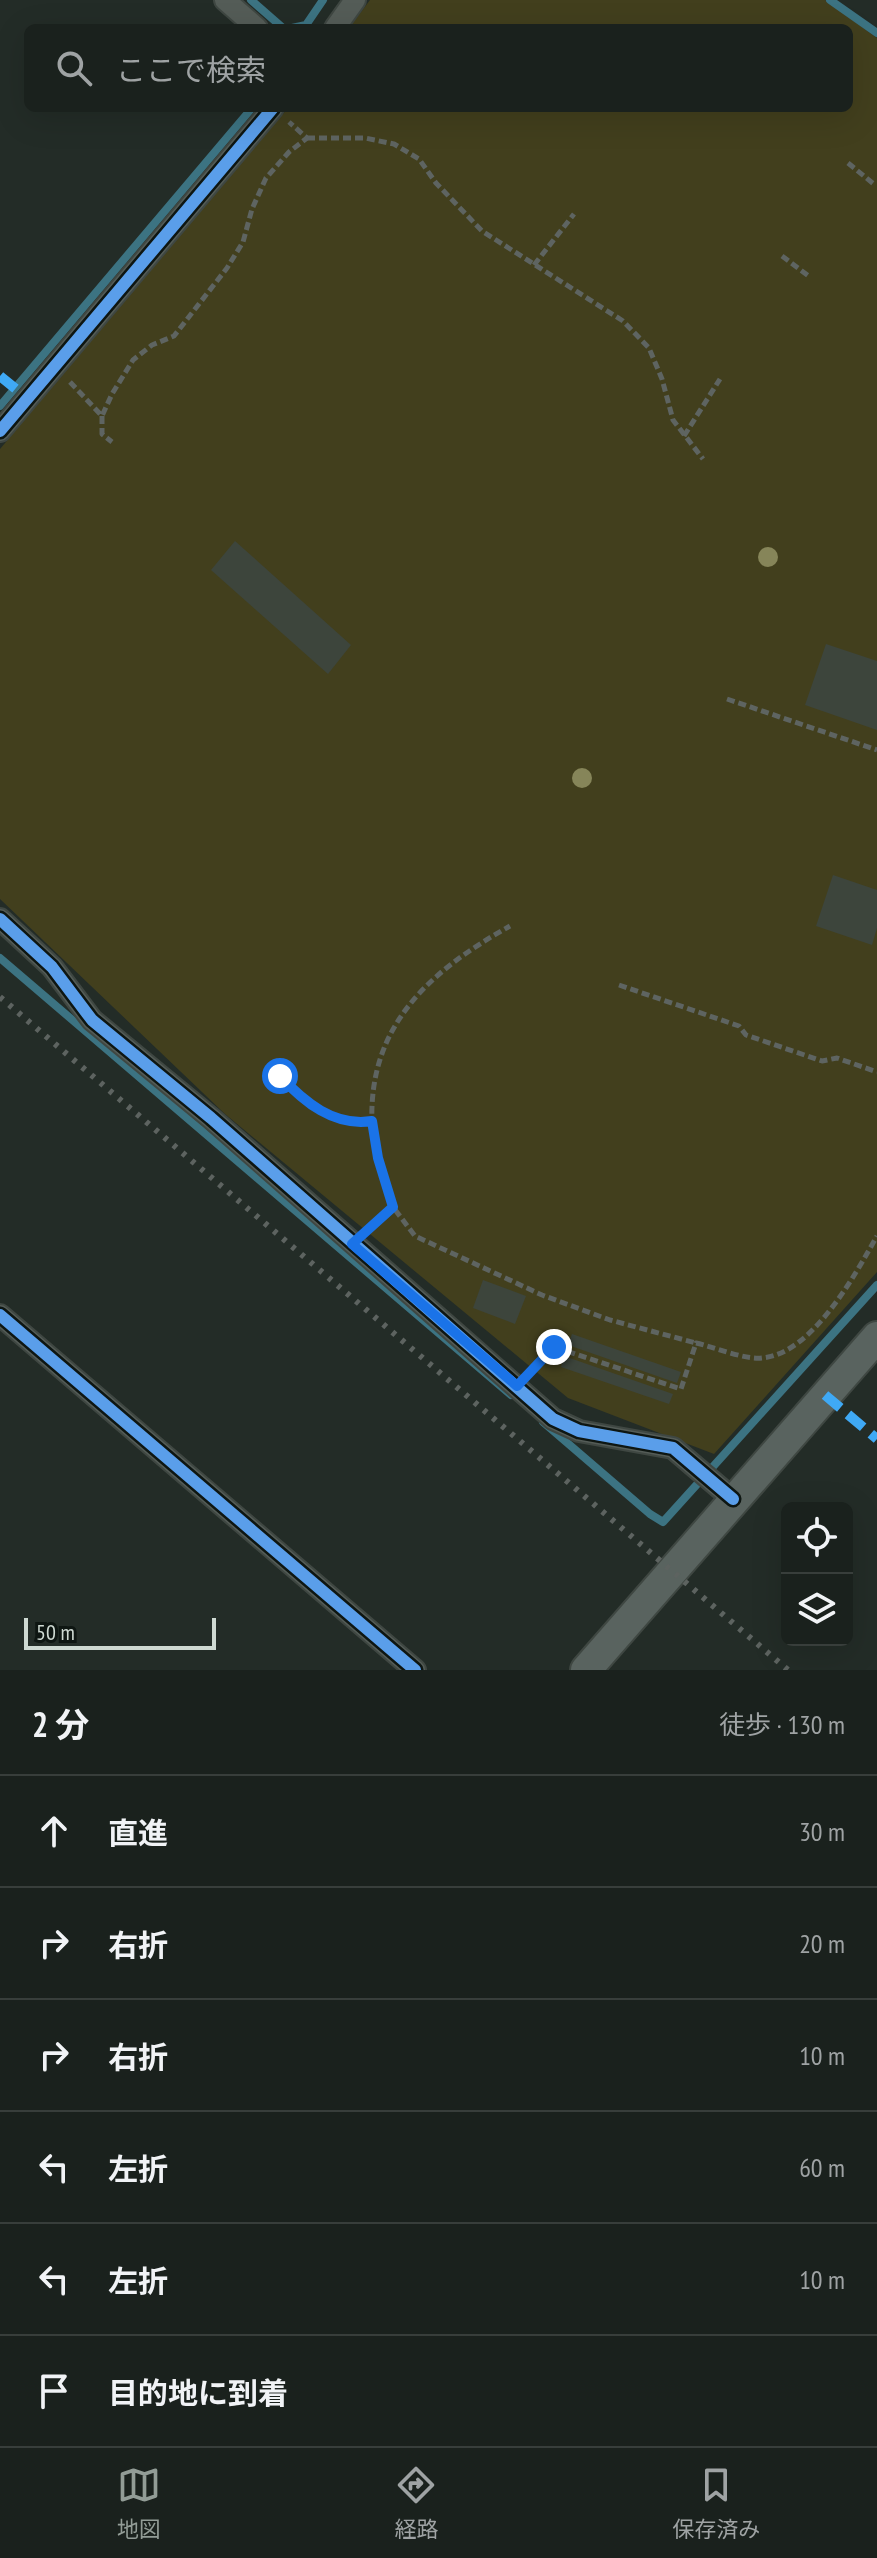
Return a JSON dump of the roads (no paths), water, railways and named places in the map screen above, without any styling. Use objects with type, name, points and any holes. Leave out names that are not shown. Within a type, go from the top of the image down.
[{"type":"street","points":[[225,0],[252,24]]},
{"type":"street","points":[[338,24],[355,0]]},
{"type":"street","points":[[0,431],[279,113]]},
{"type":"street","points":[[0,919],[52,967],[92,1020],[211,1118],[553,1419],[579,1431],[673,1448],[733,1499]]},
{"type":"street","points":[[0,1315],[401,1665]]},
{"type":"street","points":[[586,1670],[877,1337]]},
{"type":"waterway","points":[[251,0],[278,24]]},
{"type":"waterway","points":[[307,24],[323,0]]},
{"type":"waterway","points":[[830,0],[877,33]]},
{"type":"waterway","points":[[0,406],[249,112]]},
{"type":"waterway","points":[[0,958],[511,1395]]},
{"type":"waterway","points":[[543,1422],[663,1522],[877,1285]]},
{"type":"railway","points":[[0,997],[788,1670]]}]
